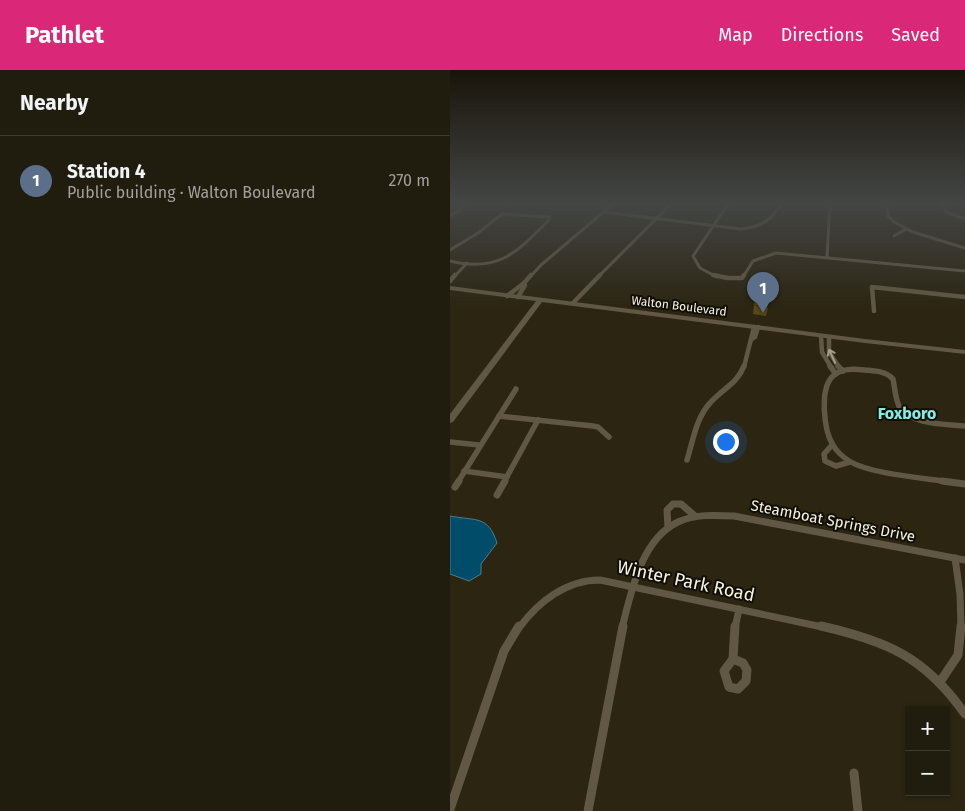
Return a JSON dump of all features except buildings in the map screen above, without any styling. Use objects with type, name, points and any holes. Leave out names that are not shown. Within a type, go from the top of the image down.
[{"type":"main road","name":"Walton Boulevard","points":[[450,288],[964,352]]},
{"type":"main road","points":[[450,420],[540,300]]},
{"type":"street","points":[[450,250],[469,239]]},
{"type":"street","points":[[450,261],[486,265],[520,248],[530,239]]},
{"type":"street","points":[[507,296],[572,239]]},
{"type":"street","points":[[573,303],[634,239]]},
{"type":"street","points":[[704,239],[694,253],[695,264],[711,274],[730,278],[742,278],[753,261],[766,255],[789,254],[965,271]]},
{"type":"street","points":[[826,257],[827,239]]},
{"type":"street","points":[[940,239],[965,248]]},
{"type":"street","points":[[450,281],[467,264]]},
{"type":"street","points":[[518,297],[526,285],[524,283]]},
{"type":"street","points":[[874,311],[872,287],[965,296]]},
{"type":"street","points":[[687,460],[702,413],[710,402],[739,377],[748,356],[752,340],[755,337],[756,327]]},
{"type":"street","points":[[825,336],[831,358],[844,371]]},
{"type":"street","points":[[825,336],[820,348],[822,356],[836,374]]},
{"type":"street","points":[[965,426],[914,418],[904,414],[899,406],[893,379],[887,374],[864,369],[844,371],[832,376],[826,386],[824,397],[826,433],[832,445],[850,462],[884,472],[965,484]]},
{"type":"street","points":[[455,487],[516,389]]},
{"type":"street","points":[[499,416],[593,426],[609,437]]},
{"type":"street","points":[[497,495],[538,420]]},
{"type":"street","points":[[450,442],[480,445]]},
{"type":"street","points":[[832,445],[824,454],[825,461],[836,466],[850,462]]},
{"type":"street","points":[[464,471],[507,476]]},
{"type":"street","points":[[668,528],[667,510],[673,504],[681,504],[695,516]]},
{"type":"street","name":"Steamboat Springs Drive","points":[[588,811],[620,634],[643,563],[650,549],[668,528],[695,516],[708,514],[734,516],[965,560]]},
{"type":"street","points":[[940,682],[958,655],[963,637],[964,611],[954,558]]},
{"type":"street","name":"Winter Park Road","points":[[450,809],[504,651],[520,624],[536,606],[550,596],[570,587],[594,580],[635,586],[882,641],[922,665],[940,682],[965,714]]},
{"type":"street","points":[[732,659],[734,632],[739,609]]},
{"type":"street","points":[[854,773],[858,811]]},
{"type":"water","points":[[450,516],[474,519],[485,523],[490,528],[497,543],[481,564],[481,574],[469,581],[450,574]]},
{"type":"place","name":"Station 4","points":[[763,313]]},
{"type":"district","name":"Foxboro","points":[[907,413]]}]
